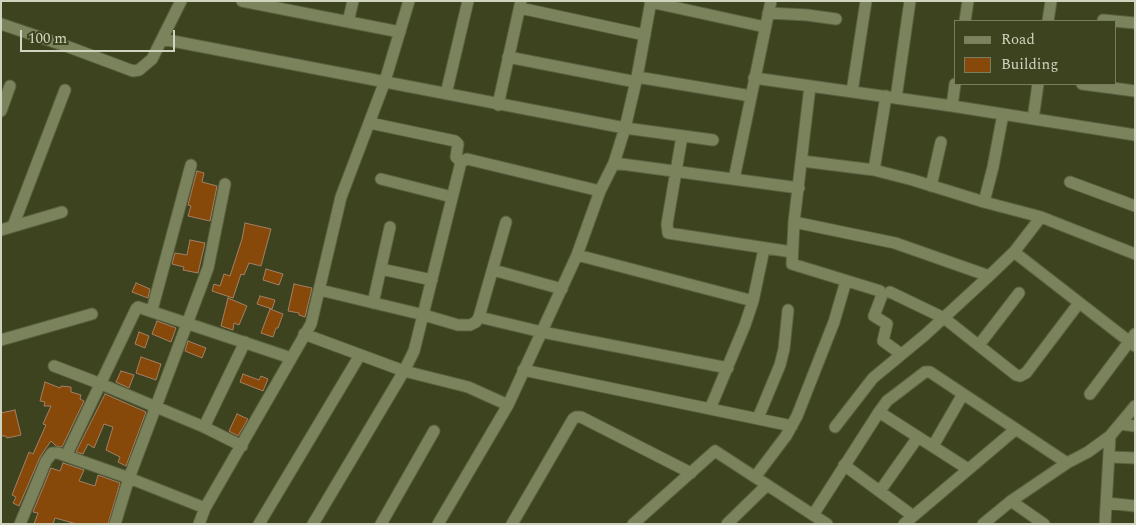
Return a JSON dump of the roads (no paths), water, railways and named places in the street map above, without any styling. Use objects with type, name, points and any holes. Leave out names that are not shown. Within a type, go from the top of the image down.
[{"type":"street","points":[[1,24],[133,71],[140,70],[152,59],[181,1]]},
{"type":"street","points":[[242,1],[292,6],[348,22],[400,32]]},
{"type":"street","points":[[348,22],[353,1]]},
{"type":"street","points":[[198,524],[205,508],[311,324],[341,198],[385,81],[409,1]]},
{"type":"street","points":[[446,94],[468,1]]},
{"type":"street","points":[[734,178],[771,1]]},
{"type":"street","points":[[852,92],[866,1]]},
{"type":"street","points":[[874,170],[910,1]]},
{"type":"street","points":[[967,20],[968,1]]},
{"type":"street","points":[[1048,20],[1050,1]]},
{"type":"street","points":[[438,524],[508,405],[577,255],[600,191],[614,163],[625,128],[645,35],[650,2],[765,27]]},
{"type":"street","points":[[498,105],[520,5],[645,35]]},
{"type":"street","points":[[768,13],[836,19]]},
{"type":"street","points":[[1116,21],[1135,23]]},
{"type":"street","points":[[162,39],[385,81],[498,105],[625,128],[713,140]]},
{"type":"street","points":[[508,57],[751,96]]},
{"type":"street","points":[[754,78],[952,106],[1135,135]]},
{"type":"street","points":[[952,106],[955,85]]},
{"type":"street","points":[[1033,119],[1038,85]]},
{"type":"street","points":[[1090,85],[1135,91]]},
{"type":"street","points":[[1,111],[10,86]]},
{"type":"street","points":[[810,86],[794,222],[792,264],[880,291],[882,295],[874,316],[887,324],[883,341],[901,354]]},
{"type":"street","points":[[14,226],[64,90]]},
{"type":"street","points":[[984,202],[1003,114]]},
{"type":"street","points":[[370,123],[456,141],[458,144],[456,157],[462,162]]},
{"type":"street","points":[[682,136],[667,224],[668,233],[792,252]]},
{"type":"street","points":[[931,186],[941,142]]},
{"type":"street","points":[[313,524],[414,351],[462,162],[467,159],[600,191]]},
{"type":"street","points":[[802,161],[874,170],[1041,217],[1135,254]]},
{"type":"street","points":[[614,163],[799,188]]},
{"type":"street","points":[[152,310],[191,165]]},
{"type":"street","points":[[381,178],[452,197]]},
{"type":"street","points":[[1070,182],[1135,206]]},
{"type":"street","points":[[115,524],[129,478],[208,268],[225,184]]},
{"type":"street","points":[[1,230],[62,212]]},
{"type":"street","points":[[835,427],[873,378],[944,318],[989,276],[1014,252],[1041,217]]},
{"type":"street","points":[[320,290],[458,325],[470,325],[476,322],[479,317],[506,222]]},
{"type":"street","points":[[794,222],[895,243],[989,276]]},
{"type":"street","points":[[373,303],[390,227]]},
{"type":"street","points":[[710,409],[728,368],[753,301],[764,249]]},
{"type":"street","points":[[1014,252],[1080,303],[1133,340],[1090,394]]},
{"type":"street","points":[[577,255],[753,301]]},
{"type":"street","points":[[381,269],[432,280]]},
{"type":"street","points":[[493,270],[562,289]]},
{"type":"street","points":[[755,477],[792,426],[834,322],[846,281]]},
{"type":"street","points":[[890,292],[944,318],[1016,375],[1020,376],[1026,373],[1080,303]]},
{"type":"street","points":[[978,345],[1019,293]]},
{"type":"street","points":[[66,456],[138,307],[152,310],[291,358]]},
{"type":"street","points":[[758,418],[780,365],[784,349],[788,310]]},
{"type":"street","points":[[1,340],[92,314]]},
{"type":"street","points":[[479,317],[542,332],[728,368]]},
{"type":"street","points":[[304,334],[404,371],[468,387],[508,405]]},
{"type":"street","points":[[204,427],[245,342]]},
{"type":"street","points":[[259,524],[360,355]]},
{"type":"street","points":[[54,366],[204,427],[242,446]]},
{"type":"street","points":[[523,370],[792,426]]},
{"type":"street","points":[[813,515],[878,412],[887,401],[924,372],[930,372],[1067,463]]},
{"type":"street","points":[[933,446],[963,394]]},
{"type":"street","points":[[983,524],[1011,501],[1110,436],[1135,406]]},
{"type":"street","points":[[878,412],[968,469]]},
{"type":"street","points":[[512,524],[572,419],[576,417],[581,417],[691,473]]},
{"type":"street","points":[[1120,424],[1135,426]]},
{"type":"street","points":[[844,465],[880,491],[908,520],[1016,430]]},
{"type":"street","points":[[381,524],[434,431]]},
{"type":"street","points":[[1105,524],[1110,436]]},
{"type":"street","points":[[880,491],[918,437]]},
{"type":"street","points":[[633,524],[715,451],[826,524]]},
{"type":"street","points":[[20,524],[49,456],[52,453],[58,453],[129,478],[205,508]]},
{"type":"street","points":[[1109,457],[1135,458]]},
{"type":"street","points":[[727,524],[767,485]]},
{"type":"street","points":[[1011,501],[1044,524]]},
{"type":"street","points":[[1107,503],[1135,506]]}]
